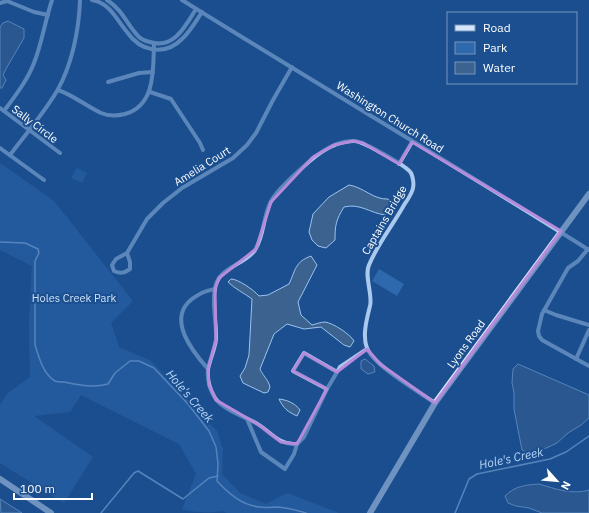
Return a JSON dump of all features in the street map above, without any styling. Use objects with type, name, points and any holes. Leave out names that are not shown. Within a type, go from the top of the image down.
[{"type":"main road","name":"Lyons Road","points":[[370,513],[435,403],[589,194]]},
{"type":"main road","points":[[0,479],[51,513]]},
{"type":"street","points":[[2,110],[24,84],[34,65],[52,0]]},
{"type":"street","points":[[10,155],[58,90],[73,49],[80,17],[80,0]]},
{"type":"street","points":[[92,0],[98,1],[107,6],[132,39],[139,44],[154,50],[168,48],[176,44],[189,31],[202,12]]},
{"type":"street","points":[[107,0],[116,6],[140,38],[154,44],[172,40],[185,28],[196,8]]},
{"type":"street","name":"Washington Church Road","points":[[182,0],[412,142],[561,231],[588,249]]},
{"type":"street","points":[[0,3],[7,1],[34,12],[48,15]]},
{"type":"street","points":[[58,90],[69,94],[102,114],[117,116],[132,112],[142,104],[150,92],[153,72],[154,44]]},
{"type":"street","name":"Amelia Court","points":[[127,253],[130,262],[130,269],[125,273],[119,274],[114,271],[112,265],[116,259],[127,253],[147,219],[163,203],[182,188],[233,158],[247,145],[256,133],[292,67]]},
{"type":"street","points":[[108,82],[139,72],[153,72]]},
{"type":"street","points":[[150,92],[171,99],[180,111],[203,150]]},
{"type":"street","name":"Sally Circle","points":[[2,110],[60,153]]},
{"type":"street","name":"Captains Bridge","points":[[214,289],[219,278],[228,270],[250,257],[256,249],[271,202],[278,191],[313,157],[334,145],[353,141],[363,143],[410,172],[413,181],[413,190],[399,215],[379,244],[368,267],[371,304],[368,313],[365,340],[367,349]]},
{"type":"street","points":[[399,164],[412,142]]},
{"type":"street","points":[[0,148],[44,180]]},
{"type":"street","points":[[588,249],[578,261],[568,268],[544,310],[540,321],[539,336],[542,340],[589,366]]},
{"type":"street","points":[[208,369],[188,342],[183,330],[182,312],[185,305],[204,291],[214,289],[216,340],[208,369],[210,385],[216,400],[231,411],[259,425],[281,442],[290,445],[297,444]]},
{"type":"street","points":[[544,310],[589,325]]},
{"type":"street","points":[[576,359],[589,330]]},
{"type":"street","points":[[247,419],[262,452],[285,469],[294,454],[297,444],[304,437],[327,389],[340,367],[367,349],[380,364],[435,403]]},
{"type":"street","points":[[327,389],[293,371],[304,353],[337,372]]},
{"type":"highlighted area","points":[[353,141],[363,143],[399,164],[412,142],[561,231],[435,403],[380,364],[367,349],[337,372],[304,353],[293,371],[327,389],[297,444],[281,442],[259,425],[216,400],[209,385],[208,369],[216,340],[215,289],[219,278],[256,249],[271,202],[313,157],[334,145]]},
{"type":"green space","name":"Holes Creek Park","points":[[0,163],[54,201],[133,301],[111,323],[119,347],[151,361],[217,431],[223,449],[222,474],[240,493],[266,504],[287,493],[339,513],[227,513],[223,511],[202,512],[182,509],[196,474],[179,444],[81,395],[70,412],[34,416],[93,457],[64,503],[0,463],[0,405],[7,394],[30,377],[29,322],[32,266],[0,250]]},
{"type":"green space","points":[[77,168],[87,173],[82,183],[71,178]]},
{"type":"green space","points":[[379,269],[404,284],[397,296],[372,281]]},
{"type":"water","points":[[8,21],[24,29],[24,38],[3,75],[6,80],[2,88],[0,88],[0,27],[3,23]]},
{"type":"water","points":[[349,185],[359,188],[378,198],[388,199],[392,204],[385,215],[355,206],[344,207],[336,223],[335,240],[326,248],[318,246],[312,240],[309,232],[313,214],[329,197]]},
{"type":"water","points":[[311,256],[317,265],[298,302],[301,315],[312,325],[325,322],[332,324],[345,332],[354,341],[350,347],[344,345],[321,327],[304,329],[287,324],[274,334],[260,369],[270,387],[268,392],[264,393],[243,383],[240,376],[245,368],[249,355],[252,299],[228,282],[231,279],[234,279],[246,285],[259,296],[268,295],[289,284],[299,264]]},
{"type":"water","points":[[365,359],[374,366],[375,372],[368,374],[361,369],[361,361]]},
{"type":"water","points":[[518,364],[589,395],[589,418],[557,443],[531,455],[522,450],[514,409],[514,393],[512,383],[513,369]]},
{"type":"water","points":[[279,399],[296,405],[300,410],[297,416],[286,409]]},
{"type":"water","points":[[539,484],[570,492],[589,490],[589,513],[542,513],[508,503],[505,496],[516,488]]},
{"type":"water","points":[[0,499],[22,513],[1,513]]},
{"type":"waterway","name":"Hole's Creek","points":[[0,242],[25,243],[38,249],[39,253],[35,261],[35,345],[44,370],[51,378],[57,382],[97,386],[108,384],[115,373],[130,361],[139,361],[154,368],[188,404],[209,431],[216,447],[218,464],[217,481],[226,490],[241,501],[253,506],[281,507],[306,513]]},
{"type":"waterway","name":"Hole's Creek","points":[[455,513],[469,479],[477,474],[550,459],[566,452],[589,436]]},
{"type":"waterway","points":[[101,513],[134,473],[138,471],[183,499],[209,478],[218,476]]}]
